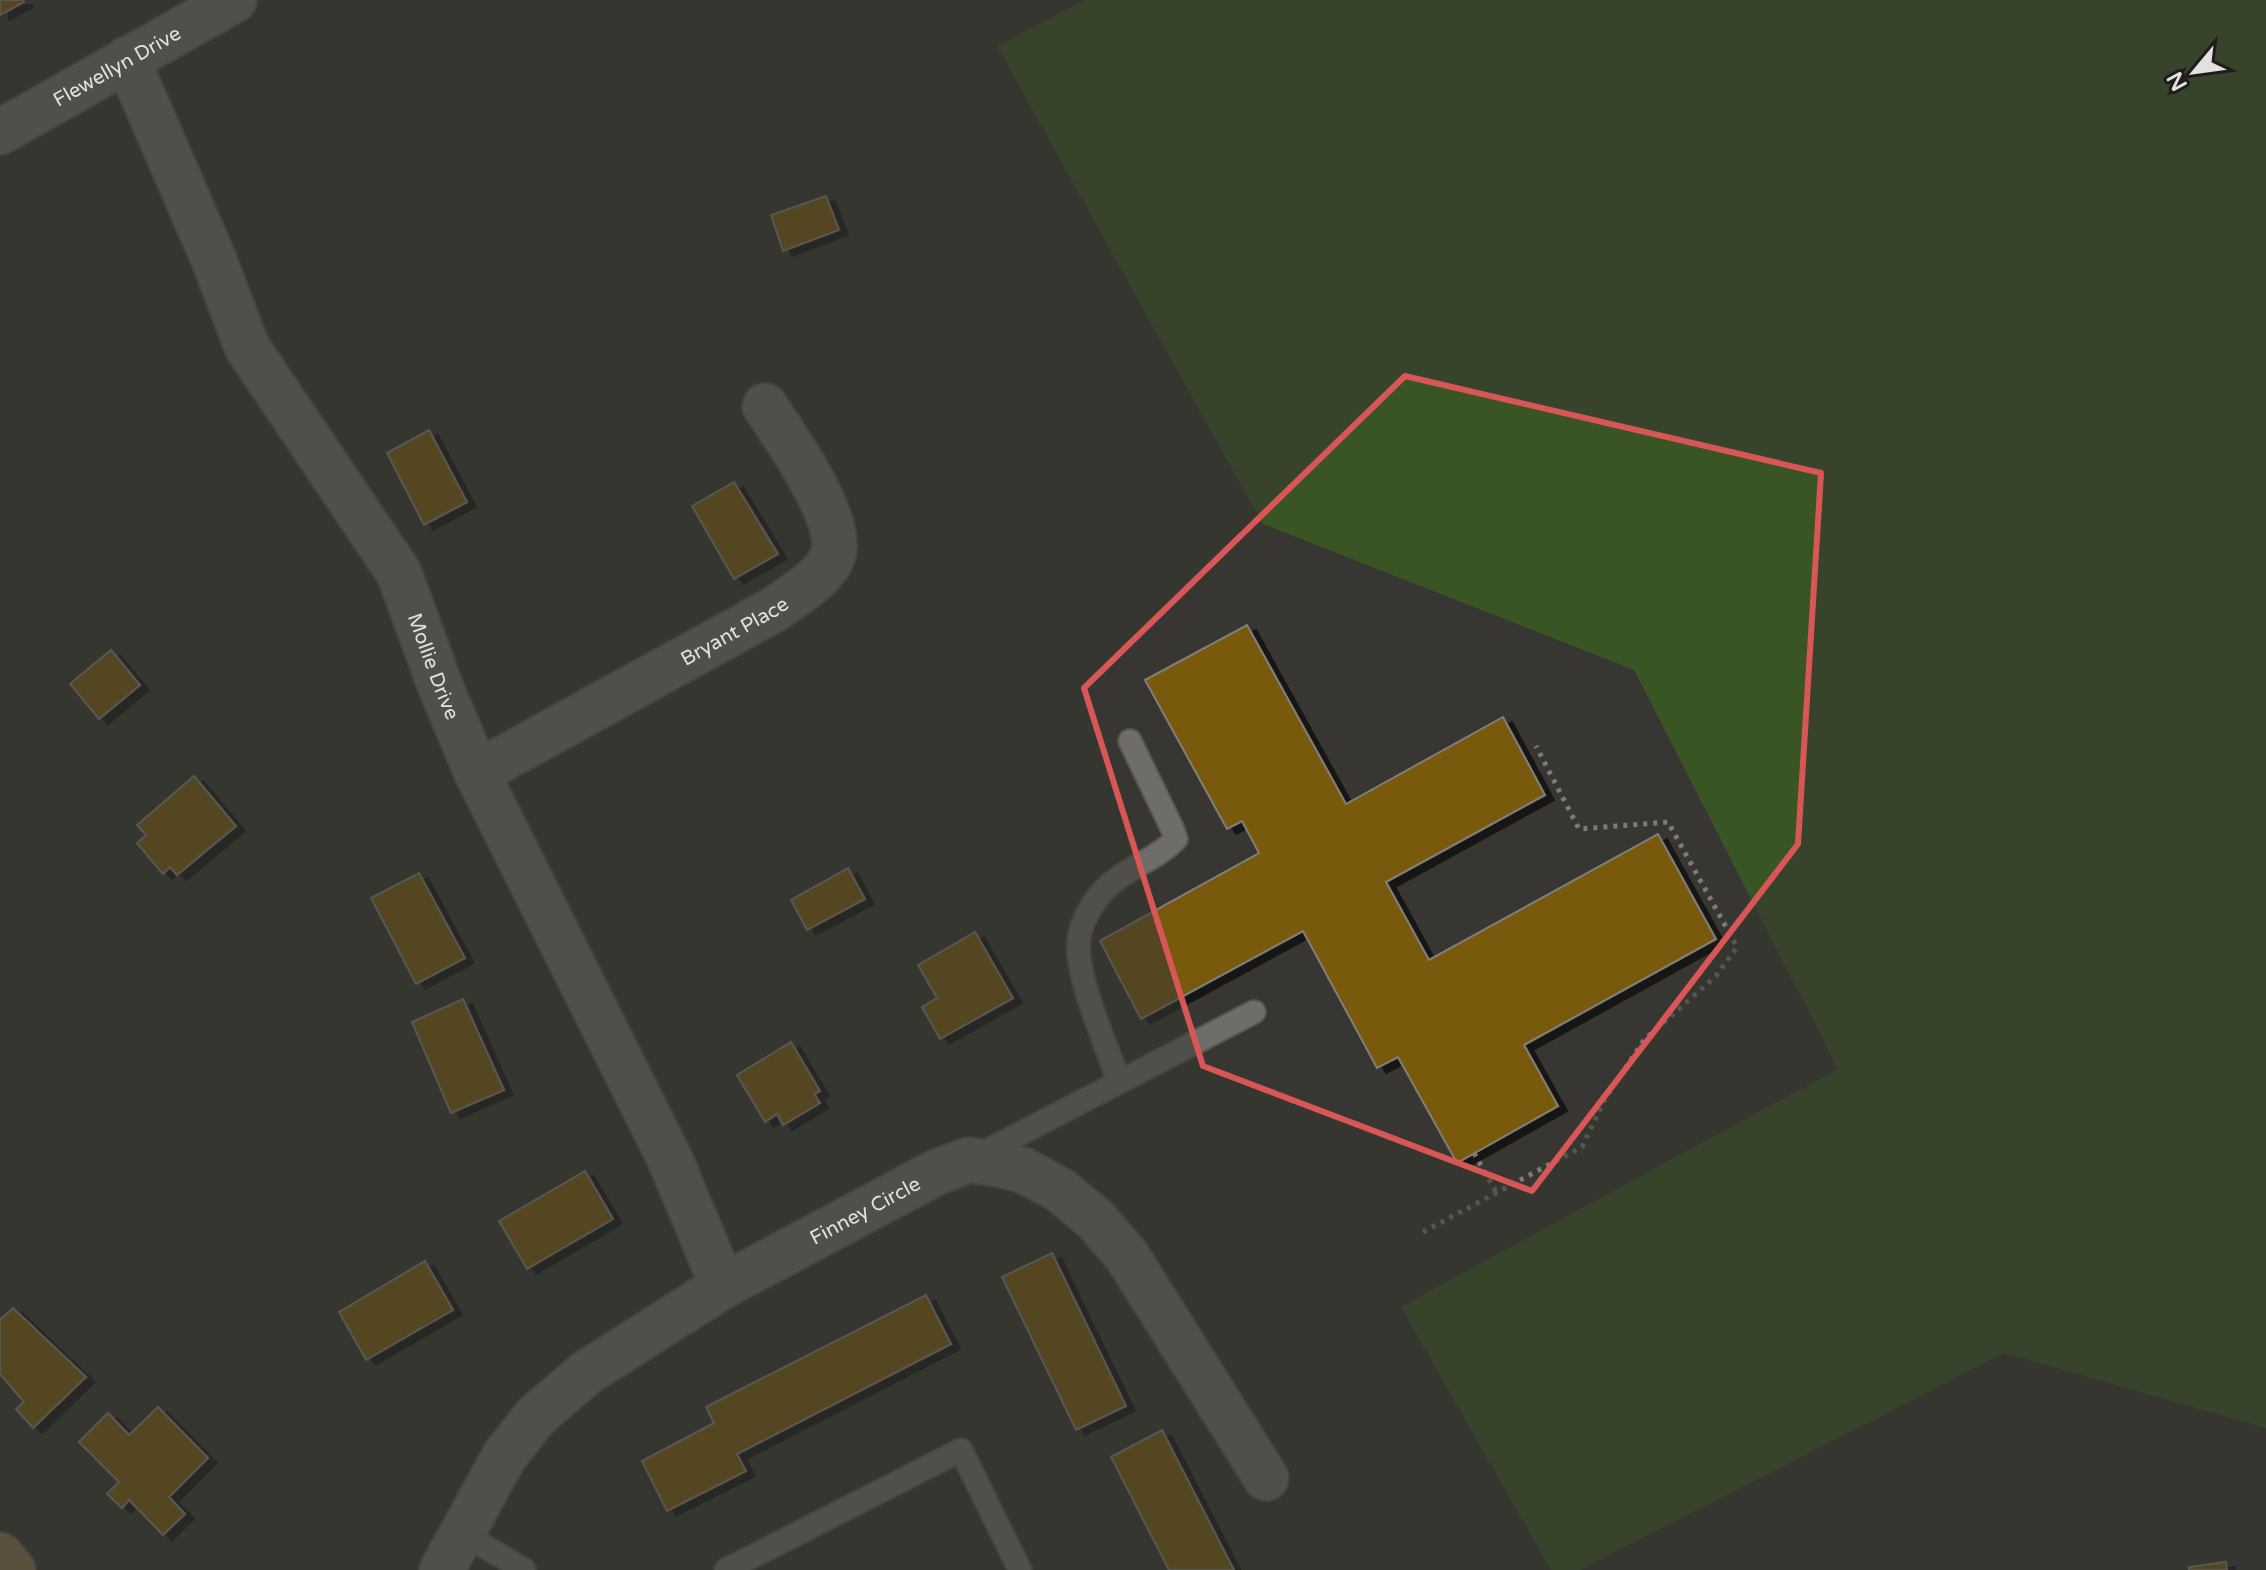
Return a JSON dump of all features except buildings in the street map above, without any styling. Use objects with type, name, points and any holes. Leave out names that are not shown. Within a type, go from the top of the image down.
[{"type":"main road","points":[[0,1555],[13,1570]]},
{"type":"street","name":"Flewellyn Drive","points":[[0,132],[234,0]]},
{"type":"street","name":"Mollie Drive","points":[[127,59],[214,260],[247,347],[399,573],[441,688],[477,773],[669,1157],[723,1286]]},
{"type":"street","name":"Bryant Place","points":[[477,773],[775,609],[819,576],[833,556],[835,532],[799,457],[765,406]]},
{"type":"street","name":"Finney Circle","points":[[442,1570],[505,1455],[536,1416],[586,1373],[723,1286],[937,1172],[969,1160]]},
{"type":"street","points":[[969,1160],[1023,1170],[1060,1190],[1096,1220],[1127,1256],[1266,1478]]},
{"type":"lane","points":[[1119,1082],[1080,971],[1079,938],[1090,909],[1112,882],[1166,850],[1176,839],[1130,741]]},
{"type":"lane","points":[[969,1160],[1254,1012]]},
{"type":"lane","points":[[726,1570],[961,1450],[1020,1570]]},
{"type":"lane","points":[[462,1533],[524,1570]]},
{"type":"path","points":[[1423,1232],[1582,1147],[1605,1099],[1644,1040],[1716,976],[1737,947],[1668,822],[1579,829],[1536,746]]},
{"type":"path","points":[[1474,1153],[1496,1192]]},
{"type":"highlighted area","points":[[1405,376],[1821,473],[1798,844],[1532,1191],[1203,1066],[1084,688]]},
{"type":"green space","points":[[1086,0],[2266,0],[2266,1428],[2004,1353],[1580,1570],[1551,1570],[1401,1307],[1838,1069],[1634,670],[1263,524],[997,46]]}]
